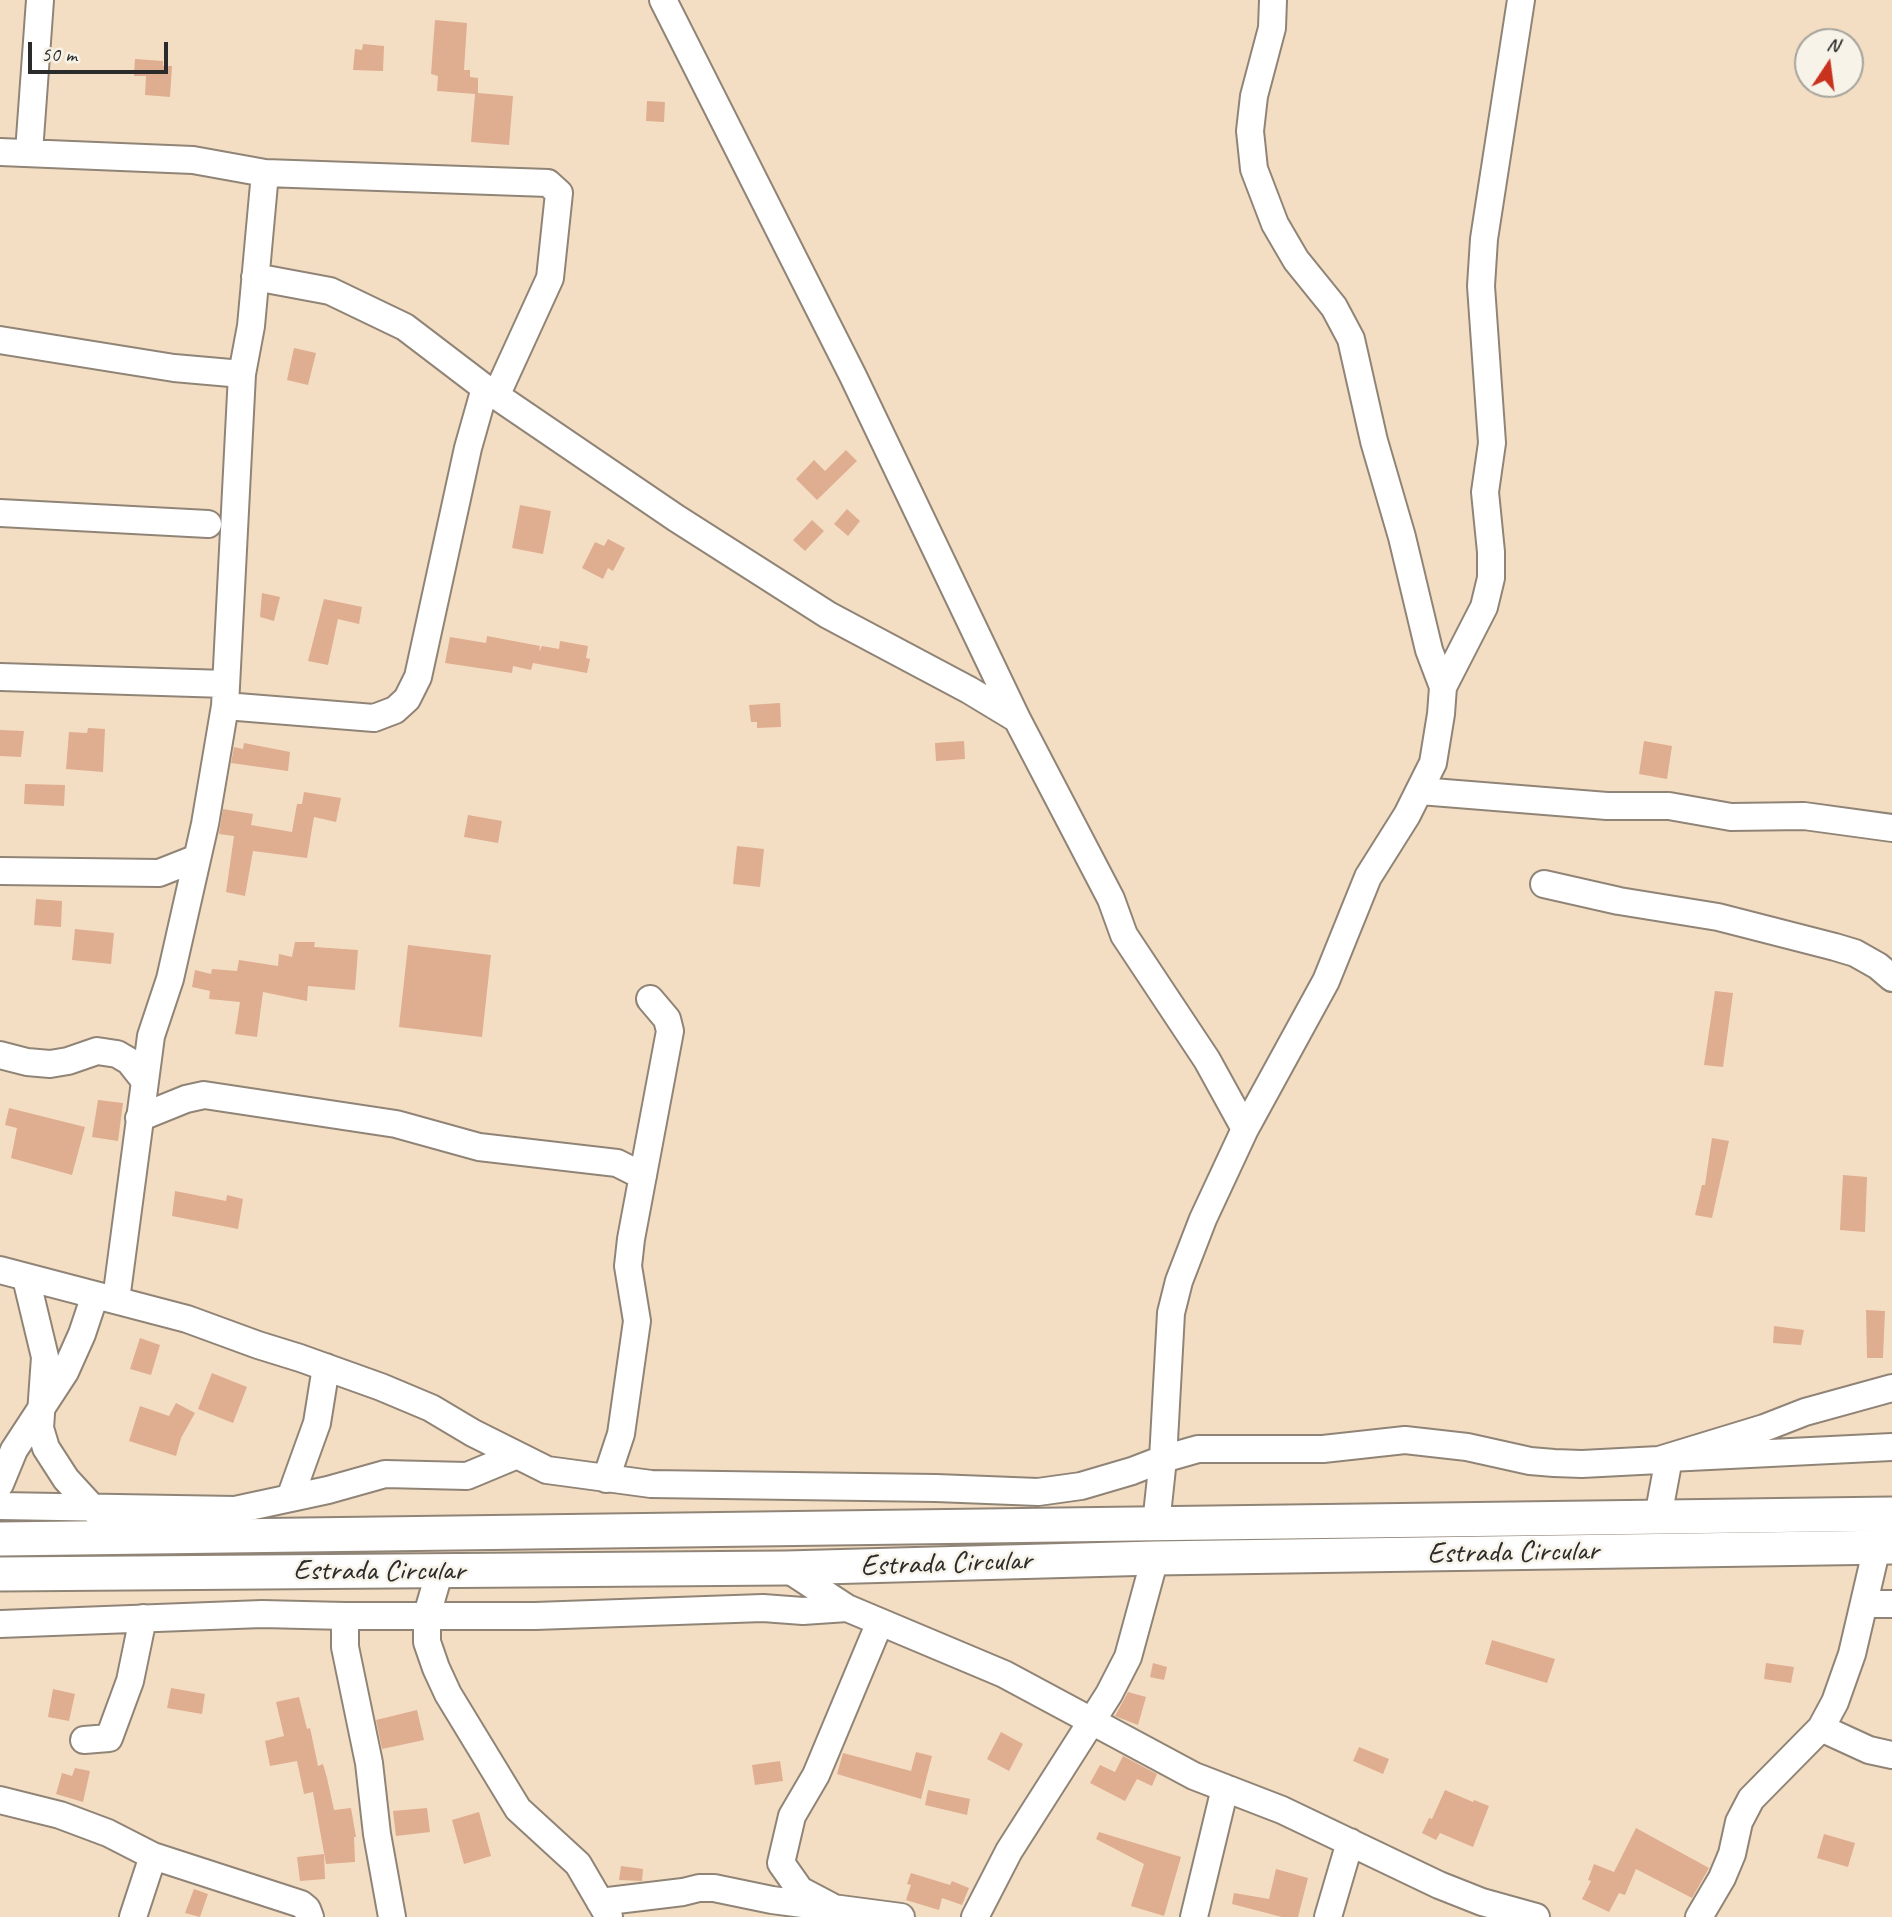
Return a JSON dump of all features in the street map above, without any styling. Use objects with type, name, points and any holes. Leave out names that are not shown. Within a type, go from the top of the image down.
[{"type":"main road","name":"Estrada Circular","points":[[0,1539],[1892,1514]]},
{"type":"main road","name":"Estrada Circular","points":[[0,1574],[786,1568],[1155,1558],[1884,1547]]},
{"type":"street","points":[[29,152],[40,0]]},
{"type":"street","points":[[663,0],[859,388],[1017,719],[1111,899],[1124,935],[1207,1060],[1245,1129]]},
{"type":"street","points":[[1273,0],[1272,28],[1254,96],[1250,131],[1254,169],[1275,224],[1296,260],[1334,307],[1351,339],[1374,441],[1399,524],[1429,650],[1443,687]]},
{"type":"street","points":[[1156,1524],[1163,1458],[1171,1313],[1179,1281],[1203,1219],[1245,1129],[1326,981],[1368,877],[1420,791],[1433,763],[1443,687],[1484,607],[1491,578],[1485,492],[1492,443],[1481,286],[1488,214],[1521,0]]},
{"type":"street","points":[[0,152],[192,160],[265,173],[548,183],[559,193],[550,278],[491,392],[468,447],[418,677],[407,699],[395,710],[374,718],[226,695],[0,677]]},
{"type":"street","points":[[0,1484],[13,1450],[42,1409],[105,1298],[152,1036],[170,979],[205,824],[226,695],[242,374],[251,326],[265,173]]},
{"type":"street","points":[[255,277],[330,291],[405,327],[491,392],[676,518],[828,615],[969,690],[1017,719]]},
{"type":"street","points":[[0,340],[173,368],[242,374]]},
{"type":"street","points":[[0,513],[208,524]]},
{"type":"street","points":[[1420,791],[1607,806],[1669,806],[1731,817],[1804,816],[1892,828]]},
{"type":"street","points":[[0,871],[159,873],[197,859]]},
{"type":"street","points":[[159,873],[186,904]]},
{"type":"street","points":[[1544,884],[1619,901],[1718,917],[1835,947],[1855,953],[1878,966],[1892,978]]},
{"type":"street","points":[[606,1479],[621,1434],[637,1321],[628,1266],[670,1031],[667,1019],[650,999]]},
{"type":"street","points":[[0,1055],[27,1062],[50,1064],[97,1051],[117,1054],[129,1061],[144,1080]]},
{"type":"street","points":[[139,1118],[186,1099],[204,1095],[396,1124],[479,1147],[617,1163],[643,1176]]},
{"type":"street","points":[[0,1270],[187,1318],[326,1367],[431,1408],[515,1456],[547,1470],[651,1484],[1038,1492],[1082,1486],[1198,1449],[1323,1449],[1405,1440],[1467,1447],[1530,1461],[1582,1464],[1892,1447]]},
{"type":"street","points":[[26,1278],[45,1357],[40,1428],[46,1448],[66,1479],[95,1509],[114,1537]]},
{"type":"street","points":[[290,1498],[317,1423],[326,1367]]},
{"type":"street","points":[[1669,1458],[1764,1428],[1890,1382]]},
{"type":"street","points":[[0,1506],[235,1510],[385,1474],[467,1476],[515,1456]]},
{"type":"street","points":[[1658,1517],[1669,1458]]},
{"type":"street","points":[[1699,1917],[1722,1878],[1732,1854],[1739,1822],[1751,1799],[1821,1728],[1835,1702],[1884,1547]]},
{"type":"street","points":[[975,1917],[1009,1851],[1109,1694],[1128,1657],[1155,1558]]},
{"type":"street","points":[[786,1568],[847,1608],[1004,1674],[1194,1776],[1282,1810],[1439,1885],[1482,1902],[1536,1917]]},
{"type":"street","points":[[440,1570],[427,1615],[427,1642],[436,1668],[463,1721],[518,1809],[578,1864],[605,1910],[699,1888],[714,1888],[759,1898],[901,1917]]},
{"type":"street","points":[[1864,1604],[1892,1604]]},
{"type":"street","points":[[0,1624],[111,1622],[143,1618],[262,1614],[535,1616],[763,1608],[803,1611],[847,1608]]},
{"type":"street","points":[[345,1616],[347,1660],[369,1763],[377,1834],[392,1917]]},
{"type":"street","points":[[84,1740],[109,1738],[130,1681],[143,1618]]},
{"type":"street","points":[[759,1898],[781,1863],[792,1816],[816,1775],[880,1622]]},
{"type":"street","points":[[1821,1728],[1869,1750],[1892,1755]]},
{"type":"street","points":[[1194,1917],[1225,1788]]},
{"type":"street","points":[[0,1800],[60,1815],[108,1833],[153,1856],[301,1903],[310,1917]]},
{"type":"street","points":[[1328,1917],[1350,1842]]},
{"type":"street","points":[[132,1917],[153,1856]]},
{"type":"street","points":[[781,1863],[800,1890],[836,1909]]},
{"type":"building","points":[[435,20],[467,23],[464,70],[470,70],[470,77],[478,78],[478,93],[513,96],[509,145],[471,142],[475,94],[437,91],[438,76],[431,74]]},
{"type":"building","points":[[363,44],[384,46],[383,71],[353,70],[355,49],[362,50]]},
{"type":"building","points":[[135,59],[163,61],[163,66],[172,66],[170,97],[145,95],[146,76],[134,76]]},
{"type":"building","points":[[647,101],[665,102],[664,122],[646,121]]},
{"type":"building","points":[[294,348],[316,353],[308,385],[287,380]]},
{"type":"building","points":[[846,450],[857,461],[817,500],[796,479],[814,460],[825,471]]},
{"type":"building","points":[[520,505],[551,511],[543,554],[512,548]]},
{"type":"building","points":[[847,509],[860,521],[848,536],[834,524]]},
{"type":"building","points":[[812,520],[824,531],[805,551],[793,540]]},
{"type":"building","points":[[608,539],[625,548],[613,571],[608,568],[603,579],[582,568],[595,542],[604,546]]},
{"type":"building","points":[[262,593],[280,597],[274,621],[260,617]]},
{"type":"building","points":[[324,599],[362,607],[359,624],[338,619],[328,665],[308,661]]},
{"type":"building","points":[[487,636],[540,646],[539,652],[542,646],[559,649],[560,641],[588,646],[586,658],[590,659],[587,673],[533,663],[531,670],[513,666],[512,673],[445,663],[450,637],[486,643]]},
{"type":"building","points":[[780,703],[781,727],[757,728],[757,722],[751,722],[749,705]]},
{"type":"building","points":[[88,728],[105,729],[103,772],[66,769],[69,732],[87,733]]},
{"type":"building","points":[[0,730],[24,731],[21,757],[0,756]]},
{"type":"building","points":[[964,741],[965,759],[936,761],[935,743]]},
{"type":"building","points":[[1644,741],[1672,746],[1667,779],[1639,774]]},
{"type":"building","points":[[244,743],[290,752],[288,771],[231,763],[234,747],[243,749]]},
{"type":"building","points":[[25,784],[65,785],[64,806],[24,804]]},
{"type":"building","points":[[304,792],[341,798],[336,822],[314,817],[307,858],[253,851],[245,896],[226,892],[234,836],[219,834],[223,809],[253,814],[251,825],[292,832],[297,804],[302,804]]},
{"type":"building","points":[[468,815],[502,821],[498,843],[464,837]]},
{"type":"building","points":[[737,846],[764,849],[760,887],[733,884]]},
{"type":"building","points":[[36,899],[62,901],[61,927],[34,925]]},
{"type":"building","points":[[75,929],[114,933],[111,964],[72,960]]},
{"type":"building","points":[[295,942],[315,942],[314,947],[358,950],[355,990],[308,986],[307,1001],[263,992],[257,1037],[235,1034],[240,1002],[209,999],[210,991],[192,987],[195,970],[211,974],[212,969],[237,971],[239,960],[278,966],[279,954],[292,957]]},
{"type":"building","points":[[408,945],[491,955],[482,1037],[399,1027]]},
{"type":"building","points":[[1715,991],[1733,993],[1723,1067],[1704,1065]]},
{"type":"building","points":[[98,1100],[123,1103],[118,1141],[92,1137]]},
{"type":"building","points":[[9,1108],[85,1127],[72,1175],[11,1158],[17,1128],[5,1125]]},
{"type":"building","points":[[1712,1138],[1729,1141],[1712,1218],[1695,1215],[1702,1185],[1705,1185]]},
{"type":"building","points":[[1843,1175],[1867,1177],[1865,1232],[1840,1230]]},
{"type":"building","points":[[175,1191],[226,1201],[227,1195],[243,1199],[238,1229],[172,1216]]},
{"type":"building","points":[[1866,1310],[1885,1311],[1883,1358],[1867,1358]]},
{"type":"building","points":[[1774,1326],[1804,1330],[1801,1345],[1773,1343]]},
{"type":"building","points":[[140,1338],[160,1345],[151,1375],[130,1369]]},
{"type":"building","points":[[212,1373],[247,1387],[233,1423],[198,1409]]},
{"type":"building","points":[[176,1403],[195,1413],[181,1438],[176,1456],[129,1441],[140,1406],[169,1416]]},
{"type":"building","points":[[1492,1640],[1555,1659],[1547,1683],[1485,1664]]},
{"type":"building","points":[[1153,1663],[1167,1667],[1164,1680],[1150,1677]]},
{"type":"building","points":[[1766,1663],[1794,1667],[1791,1683],[1764,1679]]},
{"type":"building","points":[[171,1688],[205,1694],[202,1714],[167,1708]]},
{"type":"building","points":[[53,1689],[75,1694],[69,1721],[48,1717]]},
{"type":"building","points":[[1128,1692],[1146,1697],[1138,1725],[1115,1716]]},
{"type":"building","points":[[299,1697],[307,1729],[310,1728],[318,1766],[323,1764],[334,1810],[351,1808],[356,1837],[355,1862],[326,1864],[313,1792],[304,1794],[297,1761],[270,1766],[265,1741],[284,1736],[276,1702]]},
{"type":"building","points":[[417,1710],[424,1740],[382,1749],[376,1720]]},
{"type":"building","points":[[1001,1732],[1023,1744],[1009,1771],[987,1759]]},
{"type":"building","points":[[1359,1747],[1389,1759],[1383,1774],[1353,1761]]},
{"type":"building","points":[[916,1752],[932,1756],[921,1799],[837,1774],[843,1753],[911,1771]]},
{"type":"building","points":[[1123,1756],[1157,1774],[1152,1786],[1137,1779],[1125,1801],[1090,1783],[1100,1765],[1115,1772]]},
{"type":"building","points":[[780,1761],[783,1781],[755,1785],[752,1765]]},
{"type":"building","points":[[75,1768],[90,1771],[83,1802],[56,1794],[62,1773],[72,1776]]},
{"type":"building","points":[[928,1790],[970,1799],[967,1815],[925,1805]]},
{"type":"building","points":[[1445,1790],[1489,1806],[1473,1847],[1440,1833],[1436,1840],[1422,1833],[1429,1818],[1432,1819]]},
{"type":"building","points":[[427,1808],[430,1832],[396,1836],[393,1811]]},
{"type":"building","points":[[479,1812],[491,1856],[464,1864],[452,1820]]},
{"type":"building","points":[[1636,1828],[1709,1868],[1692,1898],[1636,1869],[1625,1895],[1619,1893],[1609,1912],[1582,1899],[1591,1881],[1588,1880],[1594,1864],[1614,1872]]},
{"type":"building","points":[[1099,1832],[1181,1857],[1164,1916],[1131,1906],[1144,1864],[1096,1839]]},
{"type":"building","points":[[1824,1834],[1855,1843],[1848,1867],[1817,1858]]},
{"type":"building","points":[[324,1854],[325,1879],[300,1881],[297,1857]]},
{"type":"building","points":[[621,1866],[643,1869],[642,1881],[619,1880]]},
{"type":"building","points":[[1276,1869],[1308,1878],[1298,1917],[1282,1917],[1232,1904],[1234,1893],[1269,1899]]},
{"type":"building","points":[[911,1873],[950,1885],[952,1881],[969,1888],[962,1905],[942,1898],[939,1910],[906,1900],[911,1885],[907,1884]]},
{"type":"building","points":[[194,1889],[208,1894],[200,1917],[185,1913]]}]
